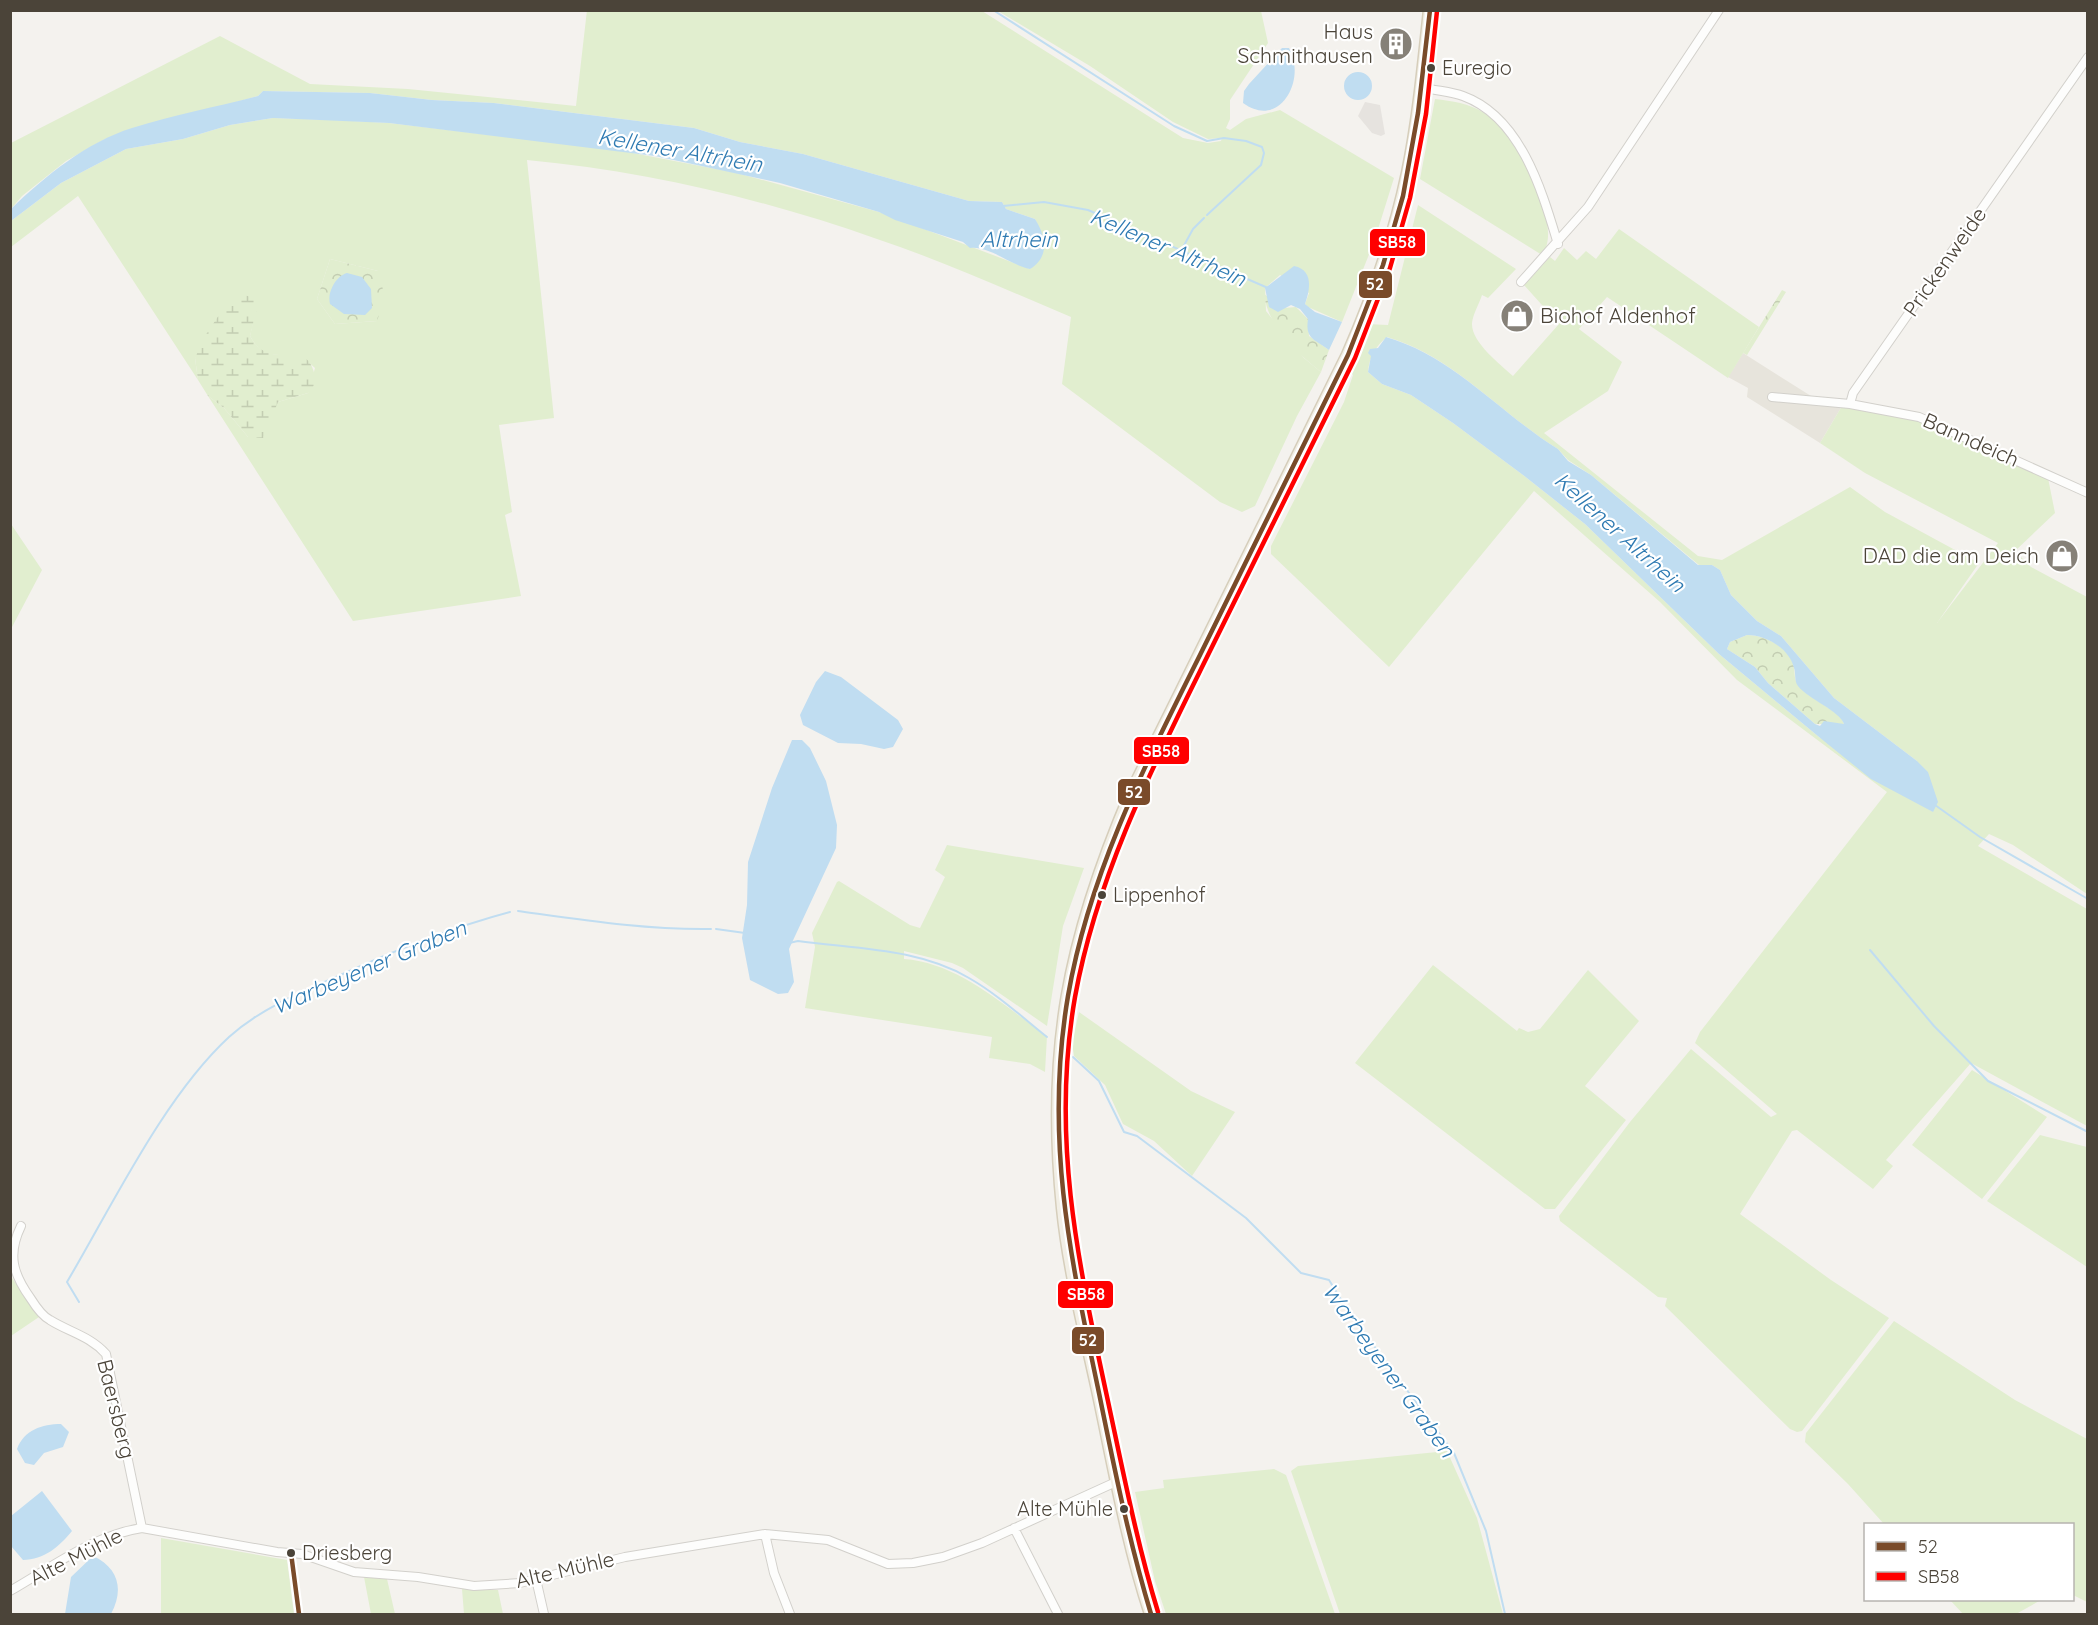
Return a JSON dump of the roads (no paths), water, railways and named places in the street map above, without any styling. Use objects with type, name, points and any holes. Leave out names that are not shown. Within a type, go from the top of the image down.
[{"type":"main road","points":[[1151,1614],[1118,1481],[1076,1288],[1063,1210],[1057,1138],[1058,1078],[1064,1008],[1081,930],[1131,794],[1348,355],[1373,293],[1400,209],[1422,87],[1430,10]]},
{"type":"street","points":[[1521,282],[1558,244],[1588,207],[1719,10]]},
{"type":"street","name":"Prickenweide","points":[[1850,404],[1859,384],[2088,57]]},
{"type":"street","points":[[1422,87],[1463,96],[1484,107],[1503,123],[1527,159],[1544,195],[1558,244]]},
{"type":"street","points":[[1772,397],[1850,404]]},
{"type":"street","name":"Banndeich","points":[[1850,404],[1919,417],[2088,493]]},
{"type":"street","name":"Baersberg","points":[[21,1226],[12,1250],[13,1266],[18,1281],[48,1320],[96,1343],[106,1354],[142,1528]]},
{"type":"street","name":"Alte Mühle","points":[[10,1591],[93,1544],[121,1531],[142,1528],[265,1550],[302,1554],[354,1572],[418,1577],[474,1586],[536,1579],[625,1557],[765,1534],[828,1540],[888,1564],[943,1557],[1118,1481]]},
{"type":"street","points":[[1014,1528],[1058,1614]]},
{"type":"street","points":[[765,1534],[774,1573],[790,1614]]},
{"type":"street","points":[[536,1579],[544,1614]]},
{"type":"water","points":[[1282,48],[1289,48],[1294,60],[1295,73],[1287,97],[1279,106],[1268,110],[1256,110],[1243,103],[1244,91]]},
{"type":"water","points":[[1358,72],[1368,76],[1372,86],[1368,96],[1358,100],[1348,96],[1344,86],[1348,76]]},
{"type":"water","name":"Altrhein","points":[[263,91],[370,93],[432,100],[494,103],[694,128],[740,142],[803,154],[969,201],[1002,202],[1006,209],[1035,219],[1044,239],[1043,252],[1041,259],[1030,269],[985,250],[970,248],[963,242],[895,220],[879,212],[780,183],[655,156],[389,123],[273,118],[230,125],[183,139],[126,149],[61,183],[11,221],[11,209],[24,197],[67,161],[99,142],[132,128],[258,96]]},
{"type":"water","points":[[1294,266],[1300,268],[1308,276],[1309,287],[1305,304],[1315,312],[1342,322],[1329,350],[1309,335],[1308,319],[1300,309],[1291,305],[1278,312],[1269,307],[1265,288]]},
{"type":"water","points":[[347,273],[362,277],[371,289],[372,308],[365,315],[344,314],[330,304],[333,285],[339,277]]},
{"type":"water","points":[[1386,337],[1410,346],[1455,372],[1558,449],[1568,461],[1591,475],[1698,565],[1712,565],[1720,570],[1731,595],[1757,621],[1781,636],[1834,698],[1917,761],[1928,772],[1938,802],[1933,812],[1871,779],[1819,737],[1719,654],[1585,524],[1523,475],[1411,395],[1382,384],[1368,372],[1371,356],[1368,353],[1370,349],[1378,348]],"holes":[[[1747,635],[1769,640],[1782,649],[1795,670],[1798,686],[1837,714],[1844,724],[1824,721],[1820,726],[1815,724],[1768,683],[1755,667],[1727,649],[1730,642]]]},
{"type":"water","points":[[825,671],[841,677],[898,720],[903,729],[893,747],[884,749],[861,744],[838,743],[803,725],[800,715],[816,682]]},
{"type":"water","points":[[792,740],[802,740],[810,748],[826,781],[837,825],[836,848],[789,949],[794,982],[788,993],[778,994],[750,980],[742,938],[747,905],[748,862],[772,788]]},
{"type":"water","points":[[61,1424],[69,1432],[63,1447],[44,1453],[34,1465],[25,1463],[17,1449],[24,1437],[34,1429]]},
{"type":"water","points":[[42,1491],[72,1531],[45,1555],[23,1560],[11,1546],[11,1516]]},
{"type":"water","points":[[93,1556],[109,1567],[117,1580],[117,1597],[111,1614],[65,1614],[71,1577]]},
{"type":"waterway","points":[[993,10],[1174,126],[1207,141],[1224,138],[1246,141],[1262,147],[1264,153],[1261,165],[1207,215]]},
{"type":"waterway","name":"Kellener Altrhein","points":[[1003,206],[1044,202],[1088,210],[1268,288]]},
{"type":"waterway","points":[[1182,249],[1193,229],[1204,218]]},
{"type":"waterway","name":"Kellener Altrhein","points":[[1935,805],[1980,837],[2088,899]]},
{"type":"waterway","name":"Warbeyener Graben","points":[[518,911],[639,926],[711,929]]},
{"type":"waterway","name":"Warbeyener Graben","points":[[79,1302],[67,1282],[121,1186],[161,1120],[205,1062],[229,1037],[280,1002],[308,989],[422,941],[510,912]]},
{"type":"waterway","name":"Warbeyener Graben","points":[[716,929],[745,933]]},
{"type":"waterway","name":"Warbeyener Graben","points":[[789,943],[798,941],[886,951],[908,955],[949,968],[989,991],[1047,1037]]},
{"type":"waterway","points":[[1870,950],[1934,1026],[1988,1081],[2088,1132]]},
{"type":"waterway","name":"Warbeyener Graben","points":[[1073,1057],[1099,1081],[1124,1132],[1137,1136],[1246,1218],[1301,1273],[1329,1280],[1350,1314],[1454,1453],[1486,1531],[1505,1614]]},
{"type":"place","name":"Haus Schmithausen","points":[[1396,44]]},
{"type":"place","name":"Euregio","points":[[1431,68]]},
{"type":"place","name":"Biohof Aldenhof","points":[[1517,316]]},
{"type":"place","name":"DAD die am Deich","points":[[2062,556]]},
{"type":"place","name":"Lippenhof","points":[[1102,895]]},
{"type":"place","name":"Alte Mühle","points":[[1124,1509]]},
{"type":"place","name":"Driesberg","points":[[291,1553]]}]
